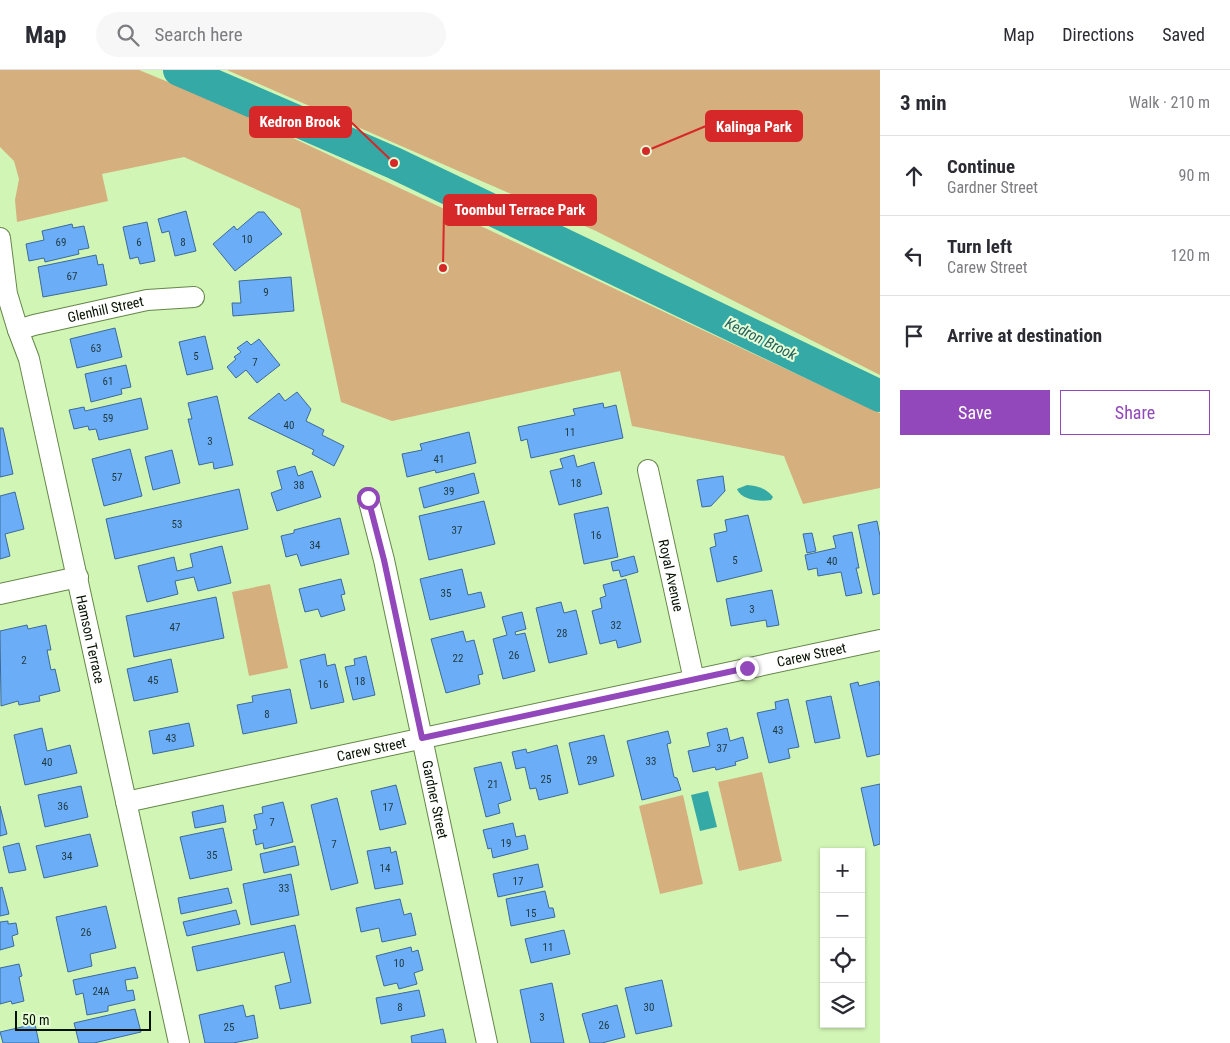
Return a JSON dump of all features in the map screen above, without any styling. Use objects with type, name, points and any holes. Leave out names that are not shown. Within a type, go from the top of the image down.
[{"type":"street","name":"Hamson Terrace","points":[[0,238],[4,294],[29,359],[179,1043]]},
{"type":"street","name":"Glenhill Street","points":[[18,330],[147,300],[194,297]]},
{"type":"street","name":"Royal Avenue","points":[[648,470],[694,680]]},
{"type":"street","name":"Gardner Street","points":[[368,498],[384,560],[487,1043]]},
{"type":"street","points":[[0,594],[78,577]]},
{"type":"street","name":"Carew Street","points":[[126,802],[880,640]]},
{"type":"shaded area","points":[[0,70],[139,70],[212,100],[880,413],[880,488],[803,504],[784,456],[632,426],[620,371],[392,421],[341,402],[300,209],[184,157],[102,174],[108,201],[17,222],[15,200],[19,179],[14,161],[0,147]]},
{"type":"shaded area","points":[[227,70],[880,70],[880,375],[596,231]]},
{"type":"shaded area","points":[[270,584],[288,668],[249,676],[232,592]]},
{"type":"shaded area","points":[[762,772],[782,861],[739,871],[718,782]]},
{"type":"shaded area","points":[[683,795],[703,884],[660,894],[639,806]]},
{"type":"water","points":[[747,485],[761,488],[773,497],[767,501],[742,496],[737,489]]},
{"type":"water","points":[[708,791],[717,827],[700,831],[691,795]]},
{"type":"building","points":[[186,211],[196,251],[175,256],[169,231],[162,233],[158,219]]},
{"type":"building","points":[[258,212],[264,212],[282,234],[235,271],[213,244],[234,226],[237,230]]},
{"type":"building","points":[[147,222],[155,261],[140,264],[138,257],[130,259],[123,227]]},
{"type":"building","points":[[72,224],[73,228],[84,226],[89,248],[78,250],[79,254],[45,262],[44,258],[29,261],[26,244],[44,240],[42,231]]},
{"type":"building","points":[[96,255],[98,265],[103,264],[107,285],[43,297],[38,267]]},
{"type":"building","points":[[291,277],[294,311],[233,316],[232,303],[241,303],[239,281]]},
{"type":"building","points":[[115,328],[122,357],[77,368],[70,339]]},
{"type":"building","points":[[205,336],[213,369],[187,375],[179,342]]},
{"type":"building","points":[[259,339],[280,365],[257,383],[246,370],[236,378],[227,367],[236,359],[234,357],[241,352],[237,348],[247,341],[251,345]]},
{"type":"building","points":[[126,365],[131,387],[121,389],[122,394],[91,402],[85,374]]},
{"type":"building","points":[[297,392],[311,409],[306,421],[324,430],[322,435],[344,446],[334,466],[312,454],[314,450],[248,418],[279,393],[285,401]]},
{"type":"building","points":[[217,396],[233,465],[214,469],[213,462],[199,465],[188,419],[192,419],[188,403]]},
{"type":"building","points":[[141,398],[148,429],[99,440],[96,429],[89,430],[88,426],[74,429],[69,410],[84,407],[85,411]]},
{"type":"building","points":[[603,403],[604,408],[616,405],[623,438],[531,458],[527,439],[521,441],[518,427],[575,415],[573,409]]},
{"type":"building","points":[[0,428],[3,428],[13,474],[0,477]]},
{"type":"building","points":[[469,432],[476,463],[436,473],[435,470],[407,477],[402,454],[422,450],[420,444]]},
{"type":"building","points":[[130,449],[142,496],[104,506],[92,459]]},
{"type":"building","points":[[172,450],[180,483],[153,490],[145,457]]},
{"type":"building","points":[[574,455],[577,467],[594,462],[602,494],[559,505],[550,471],[563,468],[560,459]]},
{"type":"building","points":[[295,466],[298,476],[312,471],[321,497],[277,511],[271,493],[282,489],[277,471]]},
{"type":"building","points":[[474,473],[479,493],[424,508],[419,488]]},
{"type":"building","points":[[723,476],[725,491],[711,506],[702,507],[697,480]]},
{"type":"building","points":[[239,489],[248,529],[115,559],[106,519]]},
{"type":"building","points":[[15,492],[24,529],[5,534],[10,556],[0,559],[0,496]]},
{"type":"building","points":[[484,501],[495,544],[429,560],[419,516]]},
{"type":"building","points":[[608,507],[618,557],[584,564],[574,514]]},
{"type":"building","points":[[748,515],[762,571],[717,582],[710,548],[716,546],[714,534],[727,531],[725,520]]},
{"type":"building","points":[[340,518],[349,554],[301,566],[297,554],[286,557],[281,536],[294,533],[294,530]]},
{"type":"building","points":[[877,521],[880,536],[880,593],[873,595],[858,525]]},
{"type":"building","points":[[852,532],[859,568],[856,568],[862,593],[846,596],[841,572],[818,576],[817,568],[808,570],[805,555],[836,548],[833,536]]},
{"type":"building","points":[[812,533],[816,551],[807,553],[803,534]]},
{"type":"building","points":[[222,546],[231,583],[198,591],[194,577],[175,581],[178,594],[147,602],[138,566],[174,557],[177,571],[193,567],[190,554]]},
{"type":"building","points":[[634,556],[638,572],[621,577],[619,570],[613,571],[611,562]]},
{"type":"building","points":[[462,569],[468,595],[481,592],[485,607],[430,620],[420,579]]},
{"type":"building","points":[[341,579],[345,594],[341,595],[345,610],[321,617],[318,609],[305,612],[299,589]]},
{"type":"building","points":[[626,579],[641,642],[618,648],[616,640],[600,644],[592,611],[602,608],[600,598],[606,596],[603,585]]},
{"type":"building","points":[[772,590],[779,625],[767,627],[766,620],[731,626],[726,599]]},
{"type":"building","points":[[216,597],[224,638],[134,657],[126,616]]},
{"type":"building","points":[[561,602],[564,613],[576,610],[587,654],[549,663],[536,608]]},
{"type":"building","points":[[522,612],[526,629],[515,632],[516,635],[525,633],[535,671],[503,679],[493,639],[507,635],[502,617]]},
{"type":"building","points":[[27,625],[28,629],[46,625],[51,650],[47,650],[51,670],[55,669],[60,691],[39,696],[40,701],[19,705],[18,701],[1,706],[0,631]]},
{"type":"building","points":[[463,631],[466,642],[474,640],[483,674],[478,675],[480,684],[446,693],[431,639]]},
{"type":"building","points":[[325,654],[327,666],[335,664],[344,702],[311,709],[300,660]]},
{"type":"building","points":[[366,656],[375,695],[353,700],[345,667],[355,665],[354,659]]},
{"type":"building","points":[[171,659],[178,692],[134,701],[127,669]]},
{"type":"building","points":[[879,681],[880,754],[867,757],[850,684],[858,682],[859,686]]},
{"type":"building","points":[[290,689],[297,723],[243,734],[237,705],[253,702],[252,696]]},
{"type":"building","points":[[831,696],[840,738],[815,743],[806,701]]},
{"type":"building","points":[[788,699],[799,747],[788,749],[790,758],[769,763],[757,713],[776,709],[775,702]]},
{"type":"building","points":[[189,723],[194,746],[153,754],[149,731]]},
{"type":"building","points":[[42,728],[47,751],[70,745],[77,773],[25,785],[14,735]]},
{"type":"building","points":[[727,728],[730,741],[743,737],[748,758],[735,762],[736,765],[716,770],[715,767],[693,772],[688,751],[710,746],[707,733]]},
{"type":"building","points":[[668,731],[671,743],[667,744],[674,777],[677,778],[681,790],[642,800],[627,741]]},
{"type":"building","points":[[604,735],[614,776],[579,785],[569,743]]},
{"type":"building","points":[[557,745],[568,793],[539,800],[536,788],[530,789],[525,767],[516,769],[512,752],[526,749],[527,753]]},
{"type":"building","points":[[501,762],[511,800],[498,804],[500,813],[486,817],[474,768]]},
{"type":"building","points":[[880,784],[880,844],[874,846],[861,788]]},
{"type":"building","points":[[396,785],[406,824],[380,830],[371,791]]},
{"type":"building","points":[[81,786],[88,817],[45,827],[38,795]]},
{"type":"building","points":[[337,798],[358,883],[331,890],[311,805]]},
{"type":"building","points":[[283,802],[293,842],[264,849],[263,843],[256,845],[253,830],[257,829],[254,815],[263,813],[262,807]]},
{"type":"building","points":[[223,805],[226,822],[195,828],[192,812]]},
{"type":"building","points":[[0,806],[7,834],[0,836]]},
{"type":"building","points":[[513,823],[516,837],[525,835],[528,849],[493,858],[491,848],[488,849],[483,830]]},
{"type":"building","points":[[223,828],[232,870],[190,879],[180,837]]},
{"type":"building","points":[[90,834],[98,866],[44,878],[36,846]]},
{"type":"building","points":[[19,843],[26,870],[9,873],[3,847]]},
{"type":"building","points":[[295,846],[299,865],[264,873],[260,854]]},
{"type":"building","points":[[390,847],[391,853],[396,851],[403,884],[375,889],[367,851]]},
{"type":"building","points":[[538,864],[543,887],[498,897],[493,874]]},
{"type":"building","points":[[291,874],[299,915],[251,925],[243,884]]},
{"type":"building","points":[[2,887],[9,914],[0,916],[0,888]]},
{"type":"building","points":[[228,888],[232,903],[181,914],[178,898]]},
{"type":"building","points":[[545,891],[549,908],[553,908],[555,917],[511,926],[506,899]]},
{"type":"building","points":[[400,899],[404,915],[411,913],[416,935],[382,942],[379,928],[361,932],[356,908]]},
{"type":"building","points":[[106,906],[116,948],[90,954],[92,966],[68,972],[56,917]]},
{"type":"building","points":[[236,910],[240,924],[187,936],[183,922]]},
{"type":"building","points":[[8,921],[8,924],[16,923],[18,934],[12,936],[14,946],[0,950],[0,922]]},
{"type":"building","points":[[295,925],[311,1003],[280,1009],[275,986],[291,982],[284,952],[197,971],[192,947]]},
{"type":"building","points":[[564,930],[570,954],[531,963],[525,939]]},
{"type":"building","points":[[411,947],[412,952],[418,950],[423,970],[414,973],[417,984],[399,989],[397,983],[384,986],[376,956]]},
{"type":"building","points":[[19,964],[22,976],[19,977],[24,1001],[12,1004],[11,1001],[0,1004],[0,968]]},
{"type":"building","points":[[135,967],[138,978],[125,980],[127,991],[133,990],[135,1000],[108,1006],[108,1011],[87,1015],[83,993],[76,995],[73,980]]},
{"type":"building","points":[[662,980],[672,1026],[636,1034],[625,988]]},
{"type":"building","points":[[552,983],[564,1043],[531,1043],[520,990]]},
{"type":"building","points":[[419,990],[425,1016],[381,1024],[376,998]]},
{"type":"building","points":[[243,1005],[246,1017],[254,1015],[258,1038],[233,1043],[205,1043],[199,1015]]},
{"type":"building","points":[[617,1005],[625,1037],[602,1043],[590,1043],[582,1014]]},
{"type":"building","points":[[135,1009],[141,1032],[94,1043],[79,1043],[74,1023]]},
{"type":"building","points":[[35,1024],[39,1043],[3,1043],[0,1032]]},
{"type":"building","points":[[443,1029],[446,1043],[412,1043],[411,1036]]},
{"type":"waterway","name":"Kedron Brook","points":[[179,70],[394,163],[880,396]]},
{"type":"place","name":"Kalinga Park","points":[[646,151]]},
{"type":"place","name":"Kedron Brook","points":[[394,163]]},
{"type":"place","name":"Toombul Terrace Park","points":[[443,268]]},
{"type":"route","points":[[368,498],[384,560],[422,738],[747,668]]}]
